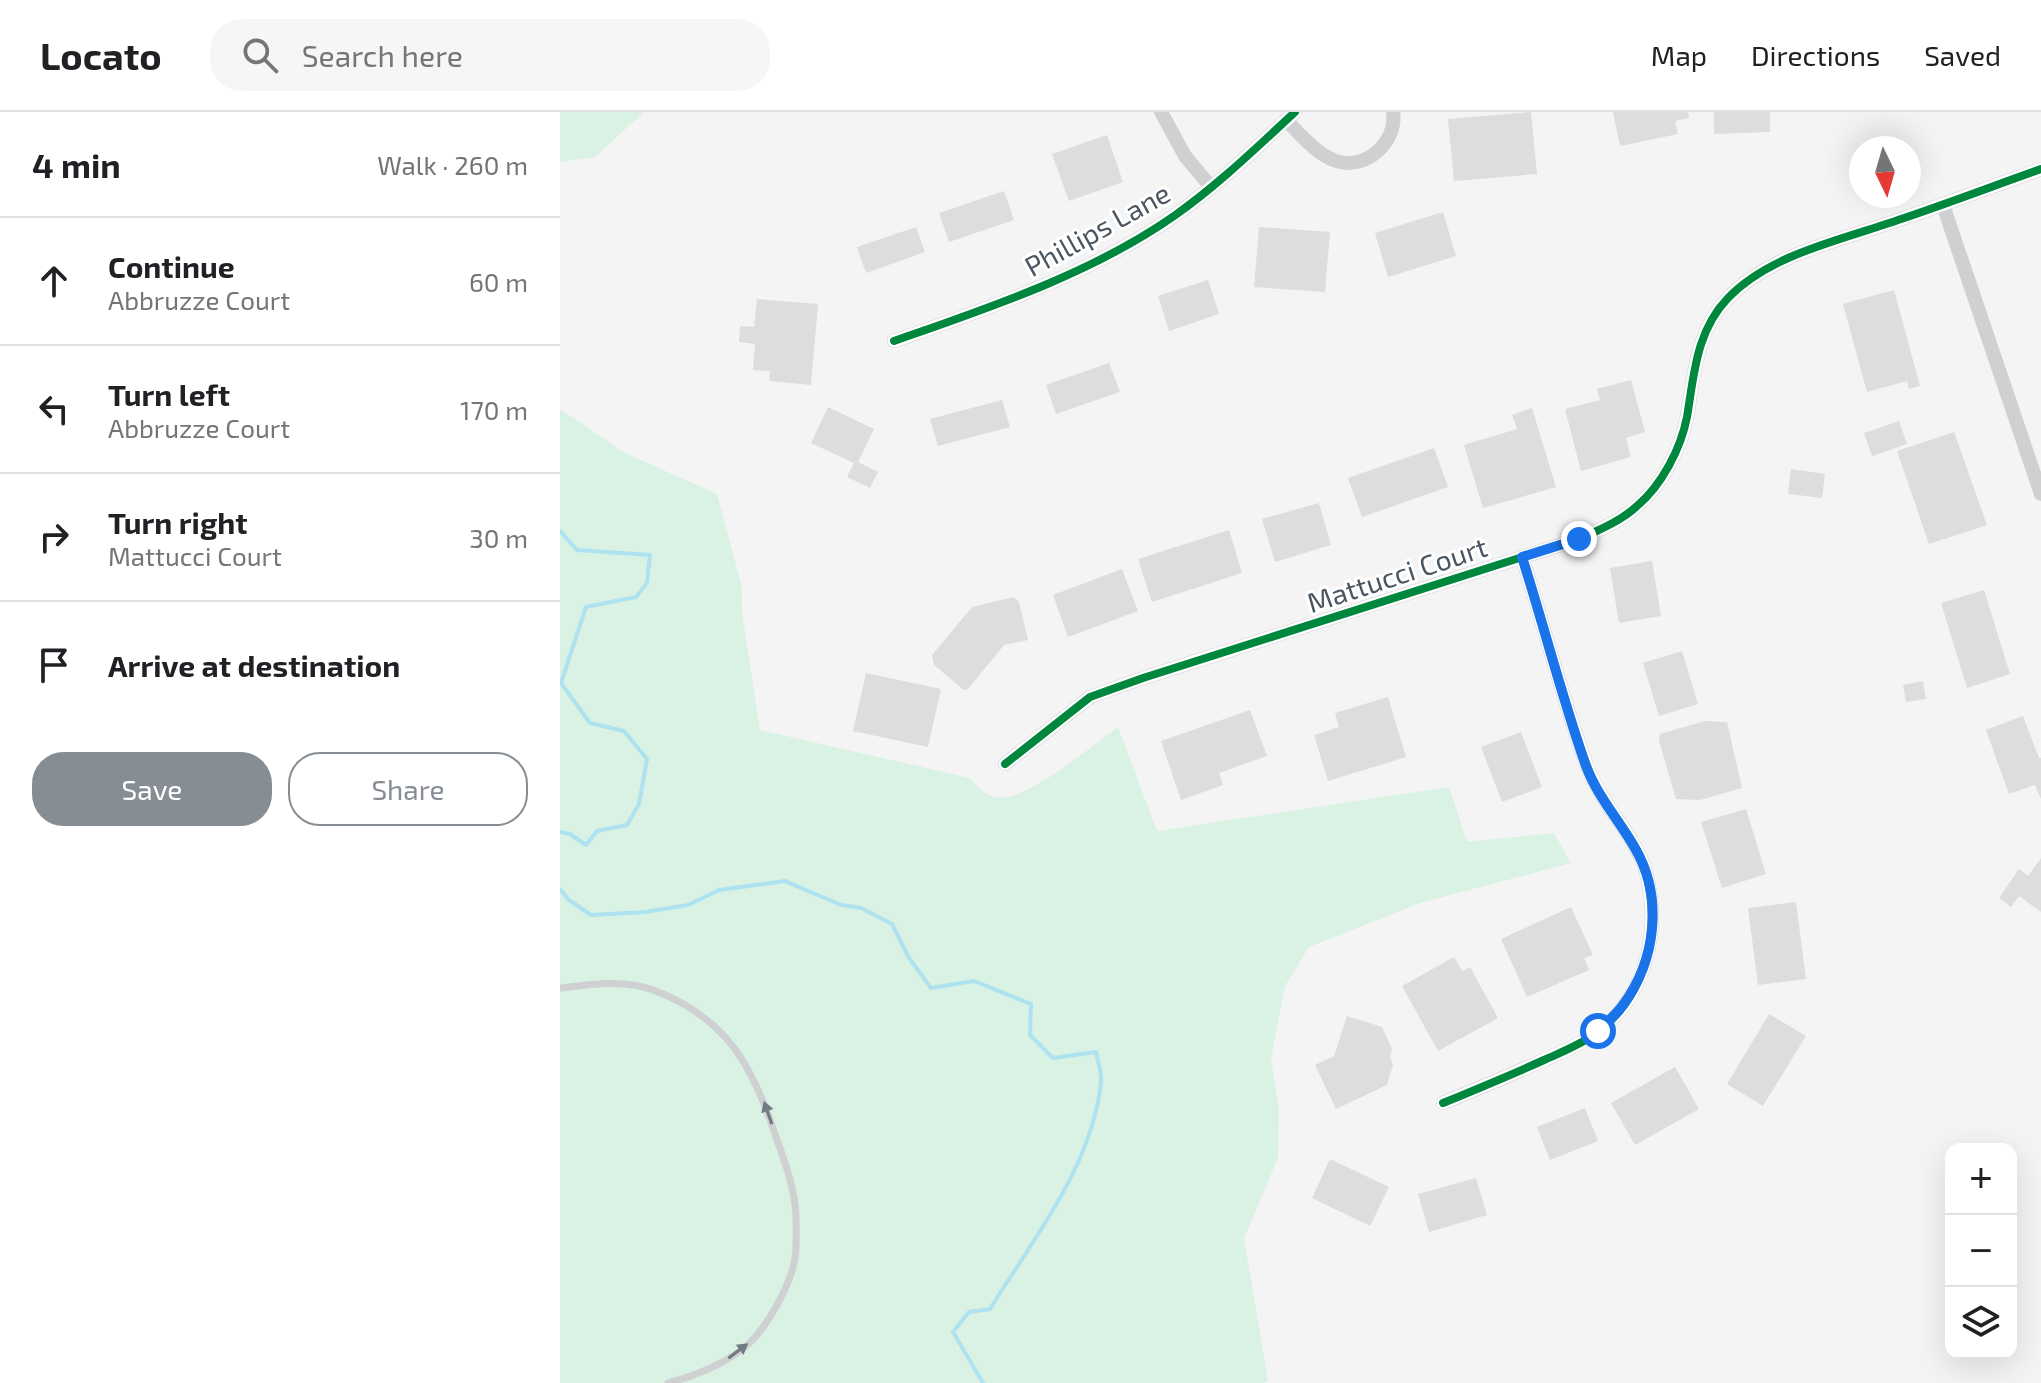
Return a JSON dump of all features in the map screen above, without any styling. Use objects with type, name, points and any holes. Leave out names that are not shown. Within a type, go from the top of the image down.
[{"type":"street","points":[[1161,112],[1185,156],[1210,186]]},
{"type":"street","points":[[1291,116],[1316,150],[1337,162],[1357,162],[1377,152],[1389,140],[1395,122],[1393,112]]},
{"type":"street","name":"Phillips Lane","points":[[894,341],[984,310],[1107,254],[1174,216],[1231,171],[1291,116]]},
{"type":"street","name":"Mattucci Court","points":[[1005,764],[1090,697],[1579,539],[1612,523],[1638,506],[1655,486],[1681,440],[1693,364],[1703,339],[1727,299],[1744,284],[1790,258],[2041,169]]},
{"type":"street","points":[[1943,205],[2041,494]]},
{"type":"street","points":[[1443,1103],[1511,1076],[1598,1031],[1623,1005],[1651,947],[1654,922],[1645,870],[1625,831],[1602,801],[1586,766],[1522,557]]},
{"type":"lane","points":[[560,988],[622,983],[653,989],[684,1004],[719,1030],[744,1058],[764,1100],[788,1172],[796,1213],[795,1258],[782,1295],[746,1346],[724,1361],[668,1383]]},
{"type":"green space","points":[[560,112],[644,112],[595,157],[560,162]]},
{"type":"green space","points":[[560,409],[625,453],[717,494],[742,587],[742,613],[760,730],[970,778],[987,794],[1000,798],[1012,796],[1043,781],[1118,727],[1157,831],[1449,787],[1467,842],[1554,833],[1571,863],[1420,903],[1309,947],[1285,986],[1271,1059],[1279,1109],[1278,1158],[1244,1238],[1268,1381],[560,1383]]},
{"type":"building","points":[[1531,112],[1537,174],[1454,181],[1448,119]]},
{"type":"building","points":[[1613,112],[1688,112],[1689,118],[1675,121],[1678,134],[1620,146]]},
{"type":"building","points":[[1714,112],[1770,112],[1770,132],[1714,134]]},
{"type":"building","points":[[1107,135],[1123,182],[1069,201],[1052,154]]},
{"type":"building","points":[[1004,191],[1014,220],[949,242],[939,213]]},
{"type":"building","points":[[1443,212],[1456,256],[1388,277],[1375,233]]},
{"type":"building","points":[[916,227],[925,252],[866,273],[857,247]]},
{"type":"building","points":[[1259,227],[1330,232],[1325,292],[1254,287]]},
{"type":"building","points":[[1208,280],[1219,314],[1169,331],[1158,296]]},
{"type":"building","points":[[1894,290],[1920,386],[1909,389],[1907,381],[1867,392],[1843,304]]},
{"type":"building","points":[[757,299],[818,304],[811,385],[769,381],[770,371],[753,370],[755,344],[739,342],[740,326],[754,327]]},
{"type":"building","points":[[1109,363],[1120,392],[1056,414],[1046,385]]},
{"type":"building","points":[[1631,380],[1645,432],[1626,438],[1631,457],[1581,471],[1565,409],[1600,400],[1597,389]]},
{"type":"building","points":[[1002,400],[1010,427],[938,446],[930,419]]},
{"type":"building","points":[[828,407],[874,429],[858,462],[878,472],[870,488],[847,477],[854,463],[811,443]]},
{"type":"building","points":[[1532,408],[1556,487],[1483,508],[1464,445],[1517,429],[1512,415]]},
{"type":"building","points":[[1899,421],[1907,444],[1872,456],[1864,433]]},
{"type":"building","points":[[1954,432],[1987,525],[1929,544],[1897,451]]},
{"type":"building","points":[[1434,448],[1448,487],[1362,517],[1348,478]]},
{"type":"building","points":[[1791,469],[1825,474],[1822,498],[1788,494]]},
{"type":"building","points":[[1319,503],[1331,545],[1275,562],[1262,519]]},
{"type":"building","points":[[1229,530],[1242,573],[1152,602],[1138,559]]},
{"type":"building","points":[[1652,561],[1661,616],[1619,623],[1610,568]]},
{"type":"building","points":[[1122,569],[1138,611],[1068,637],[1053,595]]},
{"type":"building","points":[[1984,590],[2010,674],[1967,688],[1941,603]]},
{"type":"building","points":[[1014,597],[1019,602],[1028,640],[1004,645],[964,690],[934,665],[932,655],[972,607]]},
{"type":"building","points":[[1682,651],[1698,704],[1659,716],[1643,663]]},
{"type":"building","points":[[866,673],[941,689],[928,747],[853,731]]},
{"type":"building","points":[[1923,681],[1926,699],[1906,702],[1903,685]]},
{"type":"building","points":[[1388,697],[1406,757],[1328,781],[1314,735],[1339,727],[1335,713]]},
{"type":"building","points":[[1250,710],[1267,756],[1219,773],[1223,785],[1181,800],[1161,741]]},
{"type":"building","points":[[2023,716],[2041,758],[2041,799],[2035,785],[2009,794],[1986,730]]},
{"type":"building","points":[[1705,721],[1727,722],[1742,788],[1700,800],[1676,799],[1659,741],[1660,734]]},
{"type":"building","points":[[1521,732],[1542,787],[1502,802],[1481,747]]},
{"type":"building","points":[[1746,809],[1766,874],[1722,888],[1701,822]]},
{"type":"building","points":[[2041,858],[2041,912],[2019,896],[2011,907],[1999,898],[2019,869],[2028,876]]},
{"type":"building","points":[[1796,902],[1806,979],[1758,985],[1748,908]]},
{"type":"building","points":[[1571,907],[1593,955],[1584,958],[1589,970],[1527,997],[1501,939]]},
{"type":"building","points":[[1454,957],[1462,971],[1470,967],[1498,1018],[1438,1051],[1402,986]]},
{"type":"building","points":[[1769,1014],[1806,1036],[1763,1106],[1727,1084]]},
{"type":"building","points":[[1347,1016],[1382,1027],[1392,1049],[1390,1057],[1393,1065],[1387,1085],[1336,1109],[1315,1065],[1334,1056]]},
{"type":"building","points":[[1675,1067],[1699,1109],[1635,1145],[1611,1103]]},
{"type":"building","points":[[1585,1108],[1598,1141],[1550,1160],[1537,1127]]},
{"type":"building","points":[[1330,1159],[1389,1187],[1370,1226],[1312,1198]]},
{"type":"building","points":[[1476,1178],[1487,1215],[1429,1232],[1418,1194]]},
{"type":"waterway","points":[[560,531],[577,550],[650,555],[647,583],[636,597],[586,607],[561,683],[590,723],[624,731],[647,759],[639,804],[627,825],[597,831],[586,845],[570,834],[560,832]]},
{"type":"waterway","points":[[560,889],[569,900],[591,915],[645,912],[688,905],[719,890],[785,881],[841,905],[861,908],[892,924],[909,958],[931,988],[974,981],[1031,1004],[1030,1035],[1053,1058],[1096,1052],[1101,1079],[1095,1113],[1073,1173],[1042,1229],[990,1309],[969,1312],[953,1332],[983,1383]]},
{"type":"cycle path","points":[[894,341],[1038,288],[1142,237],[1206,192],[1295,112]]},
{"type":"cycle path","points":[[1005,764],[1090,697],[1579,539],[1617,521],[1655,488],[1669,465],[1684,429],[1703,339],[1717,311],[1745,283],[1764,270],[1808,250],[2041,169]]},
{"type":"cycle path","points":[[1443,1103],[1565,1051],[1598,1032],[1615,1017],[1639,980],[1650,938],[1652,916],[1646,872],[1635,846],[1601,794],[1587,766],[1522,557]]},
{"type":"route","points":[[1579,539],[1522,557],[1586,766],[1602,801],[1638,853],[1645,870],[1654,922],[1651,947],[1641,972],[1623,1005],[1598,1031]]}]
